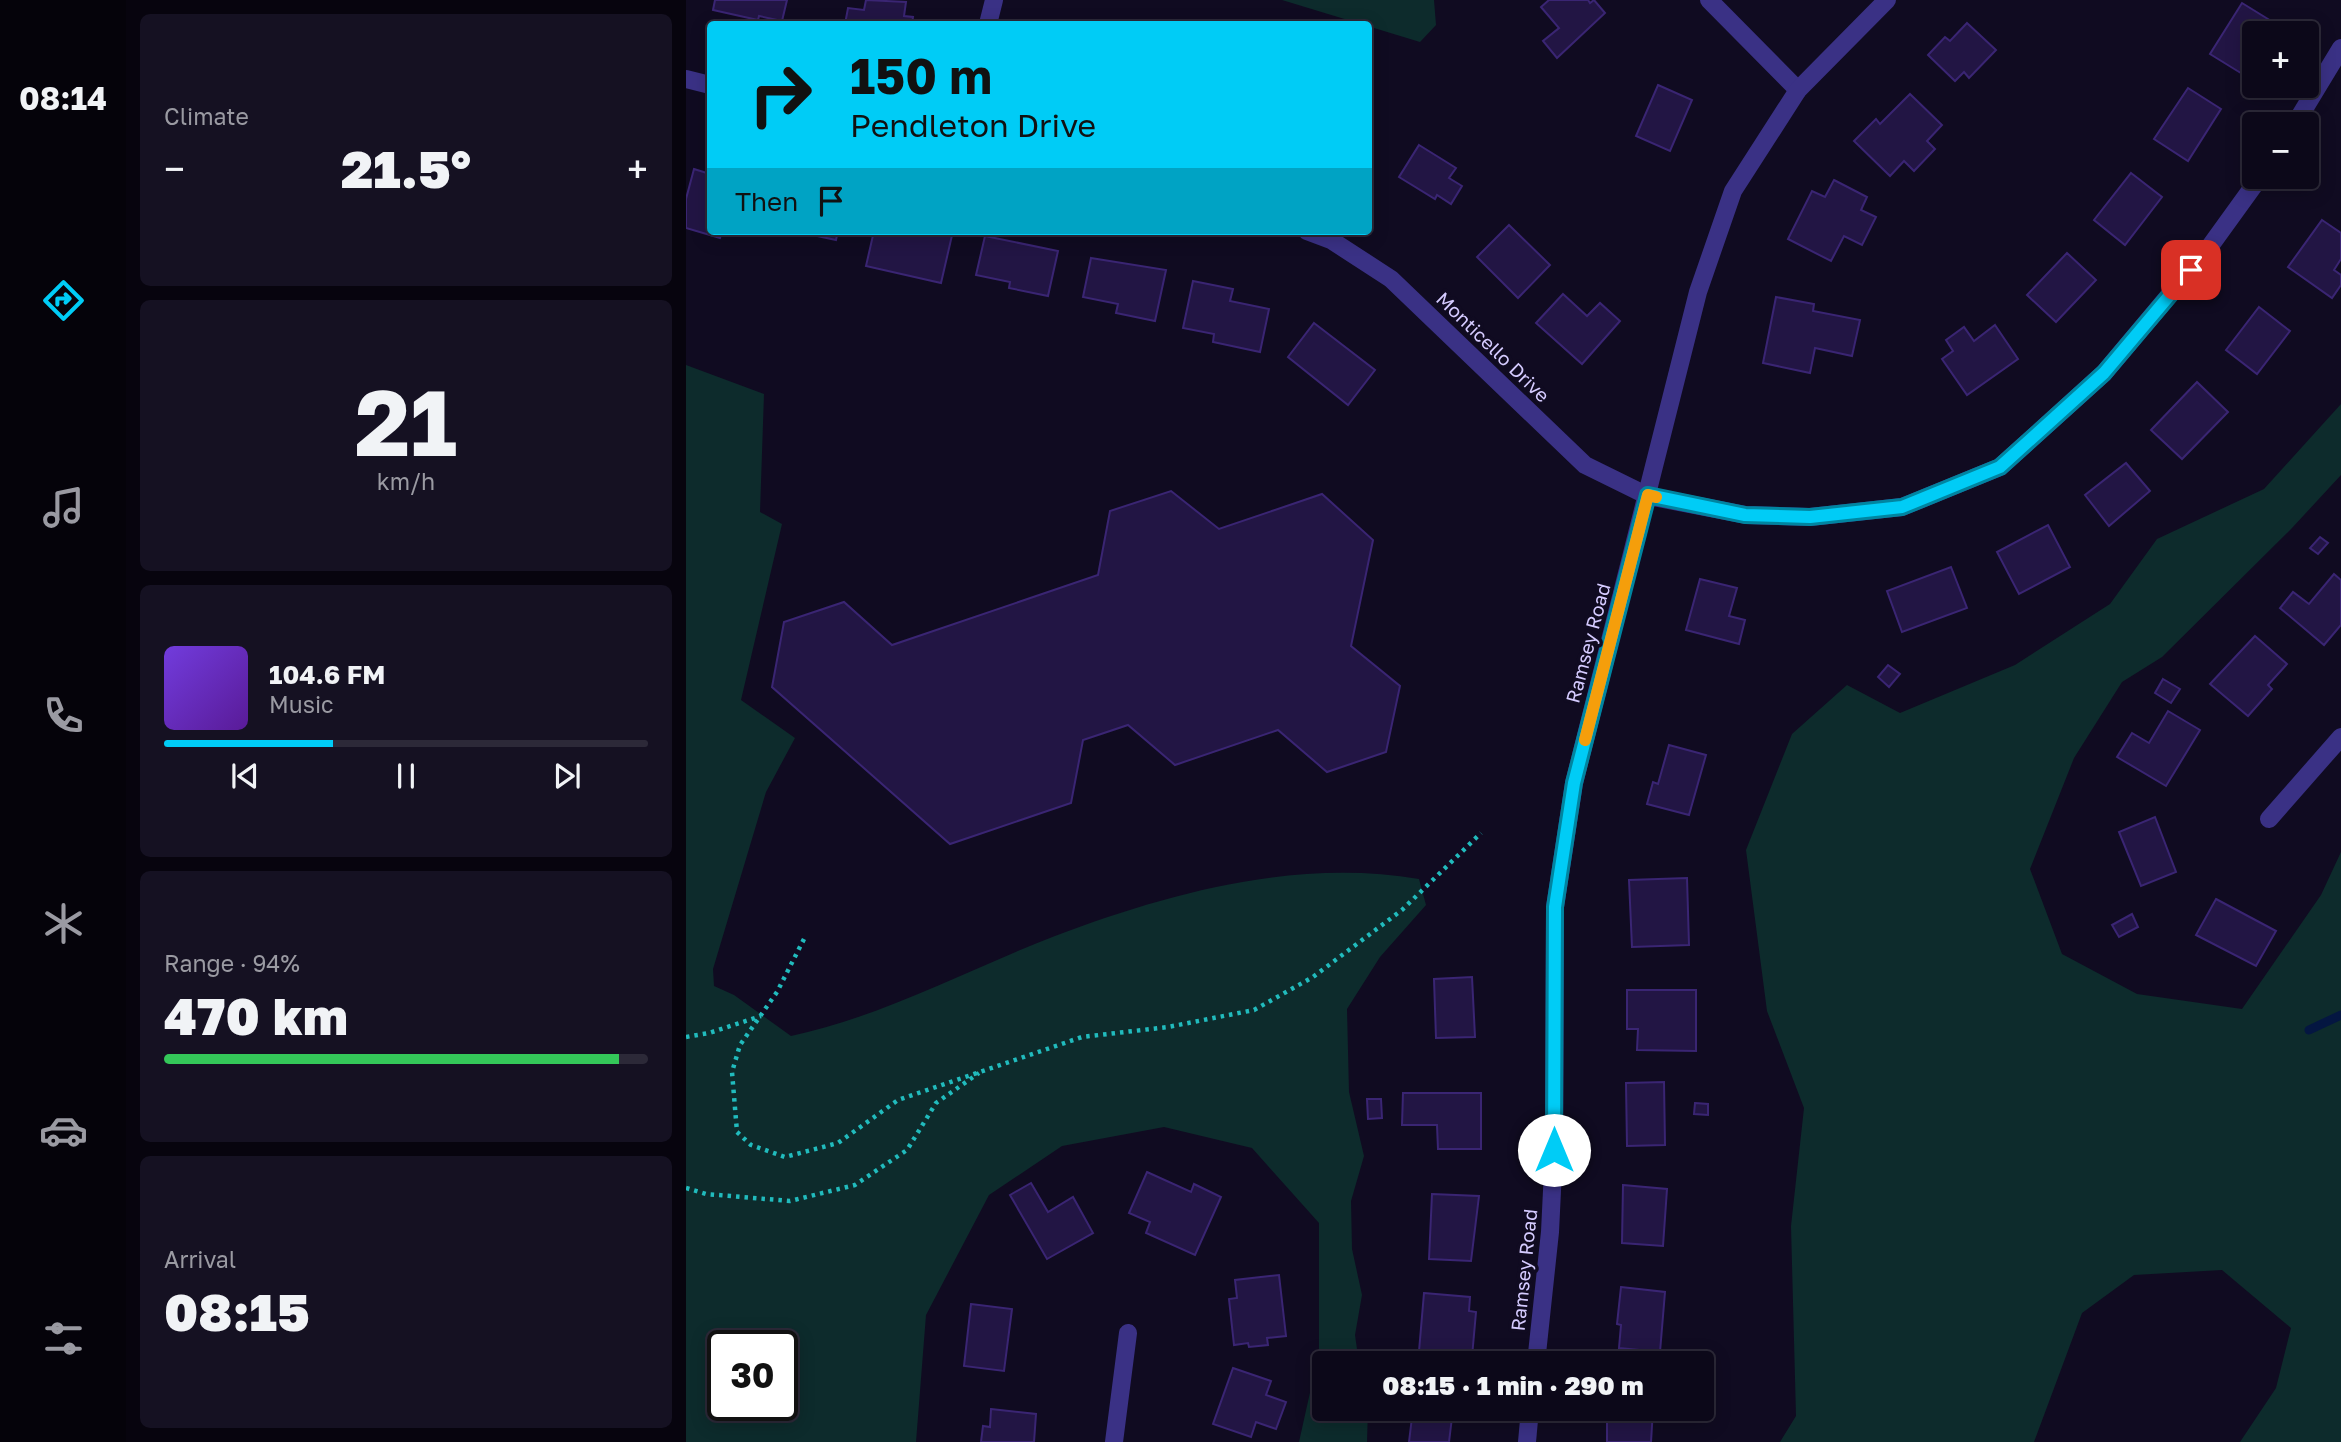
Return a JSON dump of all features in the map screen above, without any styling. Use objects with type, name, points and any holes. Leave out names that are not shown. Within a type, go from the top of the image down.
[{"type":"street","points":[[989,21],[994,0]]},
{"type":"street","points":[[1709,0],[1798,90]]},
{"type":"street","name":"Ramsey Road","points":[[1536,1351],[1550,1231],[1554,1150],[1555,907],[1574,783],[1698,292],[1733,191],[1798,90],[1887,0]]},
{"type":"street","points":[[2302,112],[2341,48]]},
{"type":"street","points":[[686,79],[707,84]]},
{"type":"street","name":"Monticello Drive","points":[[1318,235],[1331,240],[1391,279],[1585,465],[1648,495],[1745,515],[1810,517],[1902,507],[2000,467],[2104,373],[2208,249],[2251,189]]},
{"type":"street","points":[[2269,819],[2341,737]]},
{"type":"street","points":[[1114,1442],[1128,1333]]},
{"type":"street","points":[[1527,1442],[1529,1421]]},
{"type":"path","points":[[804,939],[762,1016],[740,1045],[732,1072],[737,1132],[751,1145],[785,1157],[838,1143],[898,1100],[1082,1037],[1168,1027],[1255,1010],[1313,977],[1402,910],[1481,833]]},
{"type":"path","points":[[686,1037],[709,1034],[762,1016]]},
{"type":"path","points":[[686,1188],[706,1194],[790,1202],[855,1185],[907,1150],[936,1103],[985,1068]]},
{"type":"green space","points":[[1282,0],[1434,0],[1436,25],[1420,42],[1372,27],[1372,21],[1351,21]]},
{"type":"green space","points":[[686,365],[764,394],[760,512],[782,524],[741,700],[795,738],[766,792],[713,969],[714,986],[734,995],[791,1036],[892,1005],[1022,949],[1098,920],[1142,906],[1234,884],[1280,876],[1327,873],[1419,879],[1426,905],[1380,957],[1347,1009],[1349,1092],[1364,1156],[1351,1201],[1352,1249],[1362,1295],[1355,1335],[1357,1351],[1319,1351],[1319,1223],[1252,1148],[1164,1127],[1062,1146],[989,1195],[926,1315],[916,1442],[686,1442]]},
{"type":"green space","points":[[2341,404],[2341,475],[2292,528],[2162,657],[2122,682],[2074,758],[2030,869],[2062,954],[2137,994],[2242,1009],[2321,895],[2341,852],[2341,1442],[2240,1442],[2276,1388],[2291,1328],[2222,1270],[2134,1275],[2082,1313],[2034,1442],[1780,1442],[1796,1416],[1791,1226],[1804,1108],[1767,1011],[1746,850],[1792,734],[1847,685],[1900,713],[2015,665],[2110,604],[2157,539],[2264,489]]},
{"type":"green space","points":[[1312,1384],[1312,1421],[1368,1421],[1367,1442],[1299,1442]]},
{"type":"building","points":[[715,0],[787,0],[782,21],[759,16],[758,20],[713,10]]},
{"type":"building","points":[[866,0],[906,2],[904,16],[913,17],[912,21],[846,21],[848,8],[864,10]]},
{"type":"building","points":[[1549,0],[1588,0],[1590,3],[1594,0],[1605,13],[1557,58],[1543,41],[1559,28],[1541,7]]},
{"type":"building","points":[[2242,3],[2271,21],[2242,21],[2242,74],[2210,54]]},
{"type":"building","points":[[1967,23],[1996,50],[1969,78],[1964,72],[1955,81],[1928,55],[1945,37],[1950,41]]},
{"type":"building","points":[[1658,85],[1692,100],[1670,151],[1636,136]]},
{"type":"building","points":[[2188,88],[2221,109],[2188,161],[2154,139]]},
{"type":"building","points":[[1910,94],[1942,125],[1927,141],[1935,149],[1914,171],[1904,161],[1890,176],[1854,141],[1876,119],[1880,124]]},
{"type":"building","points":[[1419,145],[1456,168],[1449,178],[1462,186],[1451,204],[1437,195],[1435,199],[1399,177]]},
{"type":"building","points":[[694,169],[707,173],[707,234],[686,228],[686,199]]},
{"type":"building","points":[[2131,173],[2162,197],[2125,245],[2094,220]]},
{"type":"building","points":[[1834,180],[1867,197],[1861,210],[1876,217],[1862,245],[1844,236],[1831,261],[1788,239],[1812,191],[1825,197]]},
{"type":"building","points":[[2322,220],[2341,233],[2341,259],[2334,270],[2341,275],[2341,285],[2332,298],[2288,267]]},
{"type":"building","points":[[1509,225],[1550,265],[1518,298],[1477,257]]},
{"type":"building","points":[[813,235],[837,235],[836,240]]},
{"type":"building","points":[[873,235],[952,235],[941,283],[866,266]]},
{"type":"building","points":[[985,236],[1058,251],[1048,296],[1009,288],[1010,282],[976,275]]},
{"type":"building","points":[[2067,253],[2096,280],[2056,322],[2027,295]]},
{"type":"building","points":[[1091,258],[1166,270],[1155,321],[1116,313],[1118,304],[1083,297]]},
{"type":"building","points":[[1193,281],[1233,289],[1230,301],[1269,309],[1260,352],[1213,342],[1214,334],[1183,328]]},
{"type":"building","points":[[1563,294],[1587,316],[1600,303],[1620,321],[1582,364],[1536,323]]},
{"type":"building","points":[[1776,297],[1814,304],[1813,311],[1860,320],[1852,356],[1815,348],[1810,373],[1763,363]]},
{"type":"building","points":[[2259,307],[2290,331],[2257,374],[2226,350]]},
{"type":"building","points":[[1314,323],[1375,370],[1348,405],[1288,357]]},
{"type":"building","points":[[1995,325],[2018,359],[1967,395],[1942,359],[1953,351],[1946,340],[1964,327],[1974,341]]},
{"type":"building","points":[[2197,382],[2228,412],[2182,459],[2151,430]]},
{"type":"building","points":[[2126,463],[2150,491],[2109,526],[2085,495]]},
{"type":"building","points":[[1171,491],[1219,529],[1322,494],[1373,540],[1351,646],[1400,686],[1386,752],[1327,772],[1278,730],[1175,765],[1128,725],[1083,740],[1071,803],[950,844],[772,687],[784,622],[844,602],[892,645],[1098,575],[1110,511]]},
{"type":"building","points":[[2048,525],[2070,567],[2019,594],[1997,552]]},
{"type":"building","points":[[2320,537],[2328,543],[2318,554],[2310,548]]},
{"type":"building","points":[[1951,567],[1967,608],[1902,632],[1887,591]]},
{"type":"building","points":[[2334,574],[2341,580],[2341,625],[2324,645],[2280,608],[2293,592],[2309,604]]},
{"type":"building","points":[[1700,579],[1737,588],[1729,616],[1745,620],[1739,644],[1686,630]]},
{"type":"building","points":[[2255,636],[2287,664],[2268,685],[2272,689],[2248,716],[2210,684]]},
{"type":"building","points":[[1888,665],[1900,674],[1889,687],[1878,677]]},
{"type":"building","points":[[2163,679],[2180,689],[2171,703],[2155,693]]},
{"type":"building","points":[[2168,711],[2200,730],[2166,786],[2117,757],[2132,733],[2149,743]]},
{"type":"building","points":[[1669,745],[1706,755],[1689,815],[1647,804],[1653,782],[1658,784]]},
{"type":"building","points":[[2155,817],[2176,872],[2141,886],[2119,832]]},
{"type":"building","points":[[1687,878],[1689,945],[1632,947],[1629,880]]},
{"type":"building","points":[[2216,899],[2276,931],[2256,966],[2196,935]]},
{"type":"building","points":[[2132,914],[2138,927],[2119,937],[2112,925]]},
{"type":"building","points":[[1472,977],[1475,1037],[1436,1038],[1434,979]]},
{"type":"building","points":[[1627,990],[1696,990],[1696,1051],[1637,1050],[1638,1029],[1627,1029]]},
{"type":"building","points":[[1664,1082],[1665,1145],[1627,1146],[1626,1083]]},
{"type":"building","points":[[1403,1093],[1481,1093],[1481,1149],[1438,1149],[1437,1125],[1402,1125]]},
{"type":"building","points":[[1367,1099],[1381,1099],[1382,1118],[1368,1119]]},
{"type":"building","points":[[1695,1103],[1708,1104],[1708,1115],[1694,1114]]},
{"type":"building","points":[[1147,1172],[1191,1192],[1194,1184],[1221,1197],[1195,1255],[1146,1233],[1150,1222],[1129,1213]]},
{"type":"building","points":[[1031,1183],[1048,1212],[1073,1197],[1093,1233],[1047,1259],[1010,1195]]},
{"type":"building","points":[[1623,1185],[1667,1189],[1663,1246],[1622,1243]]},
{"type":"building","points":[[1432,1194],[1479,1196],[1471,1261],[1429,1259]]},
{"type":"building","points":[[1279,1275],[1286,1336],[1267,1338],[1268,1345],[1234,1345],[1229,1299],[1237,1298],[1235,1280]]},
{"type":"building","points":[[1621,1287],[1665,1292],[1660,1351],[1619,1348],[1621,1325],[1617,1324]]},
{"type":"building","points":[[1424,1293],[1470,1297],[1469,1311],[1476,1312],[1473,1351],[1419,1351]]},
{"type":"building","points":[[971,1304],[1012,1309],[1004,1371],[964,1366]]},
{"type":"building","points":[[1233,1368],[1271,1381],[1266,1395],[1286,1402],[1276,1429],[1256,1422],[1251,1437],[1213,1424]]},
{"type":"building","points":[[991,1409],[1036,1414],[1034,1442],[981,1442],[983,1426],[990,1427]]},
{"type":"building","points":[[1412,1421],[1452,1421],[1449,1442],[1409,1442]]},
{"type":"building","points":[[1607,1421],[1652,1421],[1651,1442],[1607,1442]]},
{"type":"waterway","points":[[2309,1030],[2341,1015]]},
{"type":"slow traffic","points":[[1585,740],[1648,495],[1656,497]]},
{"type":"route","points":[[1554,1150],[1555,907],[1574,783],[1648,495],[1745,515],[1810,517],[1902,507],[2000,467],[2104,373],[2191,270]]}]
